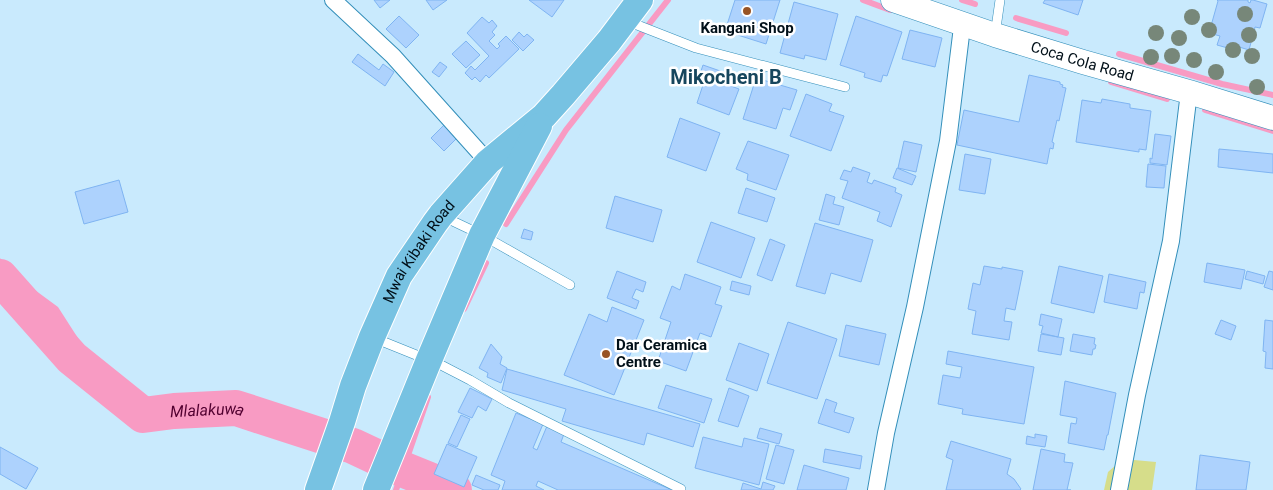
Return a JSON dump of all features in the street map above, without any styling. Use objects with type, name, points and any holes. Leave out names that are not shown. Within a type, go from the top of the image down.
[{"type":"main road","name":"Coca Cola Road","points":[[893,0],[995,35],[1273,118]]},
{"type":"main road","name":"Mwai Kibaki Road","points":[[318,490],[353,386],[399,276],[441,215],[488,162],[544,116],[580,75],[632,10]]},
{"type":"main road","name":"Mwai Kibaki Road","points":[[376,490],[482,235],[544,116]]},
{"type":"street","points":[[333,0],[394,56],[488,162]]},
{"type":"street","points":[[876,490],[886,433],[915,307],[948,140],[961,35],[964,25]]},
{"type":"street","points":[[1119,490],[1137,395],[1171,240],[1189,92]]},
{"type":"lane","points":[[995,35],[1000,0]]},
{"type":"lane","points":[[632,10],[696,48],[845,87]]},
{"type":"lane","points":[[441,215],[482,235],[570,284]]},
{"type":"lane","points":[[372,337],[429,360],[470,380],[509,403],[681,489]]},
{"type":"green space","points":[[1123,459],[1156,462],[1152,490],[1104,490],[1108,472]]},
{"type":"shaded area","points":[[0,258],[9,271],[58,307],[101,374],[19,321],[0,291]]},
{"type":"building","points":[[374,0],[390,0],[380,8]]},
{"type":"building","points":[[426,0],[447,0],[433,10]]},
{"type":"building","points":[[529,0],[564,0],[552,17]]},
{"type":"building","points":[[735,0],[780,0],[766,44],[725,31]]},
{"type":"building","points":[[1045,0],[1083,0],[1078,15],[1043,3]]},
{"type":"building","points":[[1217,0],[1248,0],[1250,3],[1253,0],[1267,4],[1260,28],[1255,27],[1249,50],[1236,46],[1235,50],[1217,45],[1220,36],[1209,33]]},
{"type":"building","points":[[794,2],[838,14],[826,60],[805,55],[804,59],[780,53]]},
{"type":"building","points":[[399,16],[419,35],[406,48],[386,29]]},
{"type":"building","points":[[856,16],[902,32],[887,76],[883,75],[881,82],[864,77],[865,73],[840,65]]},
{"type":"building","points":[[482,17],[489,23],[492,20],[497,26],[492,32],[495,35],[489,41],[497,49],[500,46],[498,44],[506,36],[519,49],[489,78],[486,75],[480,82],[475,77],[472,80],[465,73],[471,66],[475,70],[489,56],[467,33]]},
{"type":"building","points":[[910,30],[942,38],[935,67],[902,59]]},
{"type":"building","points":[[519,32],[524,37],[527,34],[534,40],[523,51],[512,40]]},
{"type":"building","points":[[466,41],[480,55],[466,68],[452,54]]},
{"type":"building","points":[[358,54],[379,70],[383,64],[394,72],[385,86],[352,62]]},
{"type":"building","points":[[440,62],[447,67],[439,77],[432,72]]},
{"type":"building","points":[[703,65],[726,73],[723,83],[739,89],[729,115],[697,103],[704,82],[698,80]]},
{"type":"building","points":[[1029,75],[1060,82],[1063,85],[1062,87],[1066,88],[1059,121],[1057,120],[1052,142],[1054,143],[1053,149],[1050,148],[1047,164],[957,145],[964,110],[1019,122]]},
{"type":"building","points":[[756,78],[797,90],[790,110],[783,108],[776,129],[743,119]]},
{"type":"building","points":[[806,94],[832,104],[829,111],[844,116],[831,151],[790,136]]},
{"type":"building","points":[[1102,99],[1130,104],[1130,108],[1151,111],[1146,150],[1139,149],[1139,152],[1076,142],[1082,100],[1101,103]]},
{"type":"building","points":[[680,118],[720,133],[706,171],[667,157]]},
{"type":"building","points":[[444,125],[457,138],[444,151],[431,138]]},
{"type":"building","points":[[1155,134],[1171,136],[1167,165],[1150,163]]},
{"type":"building","points":[[748,141],[789,155],[776,190],[747,180],[748,174],[736,169]]},
{"type":"building","points":[[904,141],[922,145],[916,172],[898,168]]},
{"type":"building","points":[[1219,149],[1273,154],[1273,173],[1218,167]]},
{"type":"building","points":[[965,154],[991,159],[985,194],[959,190]]},
{"type":"building","points":[[1148,164],[1166,166],[1164,188],[1146,187]]},
{"type":"building","points":[[853,167],[870,173],[867,182],[872,184],[874,180],[896,188],[895,192],[902,195],[891,227],[877,221],[880,212],[842,198],[848,181],[840,179],[844,170],[851,172]]},
{"type":"building","points":[[897,168],[916,176],[912,185],[893,178]]},
{"type":"building","points":[[119,180],[128,212],[84,224],[75,192]]},
{"type":"building","points":[[746,188],[775,198],[767,222],[738,213]]},
{"type":"building","points":[[826,194],[835,197],[833,204],[844,207],[839,225],[819,220]]},
{"type":"building","points":[[615,196],[662,210],[653,242],[606,228]]},
{"type":"building","points":[[711,222],[755,238],[741,278],[697,262]]},
{"type":"building","points":[[815,223],[873,240],[861,282],[831,273],[825,294],[796,286]]},
{"type":"building","points":[[524,229],[533,232],[531,240],[521,238]]},
{"type":"building","points":[[770,239],[785,245],[772,281],[757,275]]},
{"type":"building","points":[[1207,263],[1245,270],[1241,289],[1204,282]]},
{"type":"building","points":[[984,266],[1023,271],[1015,310],[1006,308],[1004,321],[1012,322],[1009,340],[972,334],[976,311],[968,309],[973,283],[980,285]]},
{"type":"building","points":[[1059,266],[1103,276],[1094,313],[1051,303]]},
{"type":"building","points":[[617,271],[646,282],[643,292],[636,289],[632,298],[639,301],[636,309],[607,298]]},
{"type":"building","points":[[1247,271],[1265,276],[1263,284],[1245,279]]},
{"type":"building","points":[[1269,271],[1273,272],[1273,290],[1264,287]]},
{"type":"building","points":[[685,274],[721,287],[715,304],[722,306],[711,337],[700,333],[686,371],[658,361],[671,322],[660,318],[672,286],[680,290]]},
{"type":"building","points":[[1109,274],[1146,282],[1144,293],[1140,292],[1137,309],[1104,302]]},
{"type":"building","points":[[732,281],[751,286],[749,295],[730,290]]},
{"type":"building","points":[[612,307],[644,320],[614,395],[564,375],[589,314],[607,322]]},
{"type":"building","points":[[1041,314],[1062,319],[1058,337],[1041,333],[1043,326],[1039,325]]},
{"type":"building","points":[[1221,320],[1236,326],[1231,340],[1215,334]]},
{"type":"building","points":[[1265,320],[1273,321],[1273,369],[1265,368],[1266,352],[1263,351]]},
{"type":"building","points":[[788,322],[837,339],[817,399],[767,383]]},
{"type":"building","points":[[846,325],[886,334],[879,365],[839,356]]},
{"type":"building","points":[[1041,334],[1064,338],[1061,355],[1038,351]]},
{"type":"building","points":[[1073,334],[1095,338],[1094,344],[1096,345],[1092,355],[1070,351]]},
{"type":"building","points":[[739,343],[769,354],[757,391],[726,380]]},
{"type":"building","points":[[491,344],[502,357],[500,364],[507,368],[501,383],[487,377],[488,373],[479,368]]},
{"type":"building","points":[[948,351],[1034,367],[1024,424],[962,414],[963,409],[938,404],[943,375],[960,378],[962,367],[946,364]]},
{"type":"building","points":[[507,369],[700,424],[693,447],[647,433],[644,445],[562,421],[566,409],[502,390]]},
{"type":"building","points":[[1065,381],[1116,393],[1104,450],[1068,443],[1071,423],[1076,424],[1077,418],[1060,415]]},
{"type":"building","points":[[666,385],[712,399],[704,423],[658,408]]},
{"type":"building","points":[[470,388],[492,399],[486,411],[478,406],[472,418],[458,412]]},
{"type":"building","points":[[729,388],[749,396],[738,427],[718,421]]},
{"type":"building","points":[[826,399],[837,403],[834,412],[854,418],[849,433],[818,423]]},
{"type":"building","points":[[516,413],[543,424],[533,448],[537,450],[547,426],[564,434],[561,442],[672,490],[558,490],[538,481],[536,486],[544,490],[502,490],[505,481],[491,475]]},
{"type":"building","points":[[461,415],[470,419],[457,447],[448,443]]},
{"type":"building","points":[[760,428],[782,434],[779,444],[757,438]]},
{"type":"building","points":[[1035,434],[1047,436],[1045,447],[1026,444],[1027,436],[1035,438]]},
{"type":"building","points":[[703,437],[742,447],[744,438],[769,444],[759,485],[695,468]]},
{"type":"building","points":[[951,441],[1011,459],[1007,474],[1014,479],[1021,489],[946,490],[953,460],[946,457]]},
{"type":"building","points":[[447,444],[477,457],[464,487],[434,474]]},
{"type":"building","points":[[776,445],[794,450],[784,484],[766,479]]},
{"type":"building","points":[[0,447],[38,468],[26,489],[0,474]]},
{"type":"building","points":[[825,449],[862,456],[860,469],[823,462]]},
{"type":"building","points":[[1041,449],[1065,454],[1064,462],[1073,463],[1067,490],[1033,490]]},
{"type":"building","points":[[1200,455],[1250,462],[1246,490],[1196,490]]},
{"type":"building","points":[[804,465],[849,478],[846,490],[797,490]]},
{"type":"building","points":[[476,475],[500,485],[498,490],[484,490],[472,485]]},
{"type":"building","points":[[763,482],[775,486],[773,490],[741,490],[743,483],[761,489]]},
{"type":"waterway","points":[[506,224],[566,130],[668,0]]},
{"type":"waterway","points":[[863,0],[890,10]]},
{"type":"waterway","points":[[962,0],[975,4]]},
{"type":"waterway","points":[[1016,18],[1066,33]]},
{"type":"waterway","points":[[1119,54],[1222,84],[1273,95]]},
{"type":"waterway","points":[[1111,82],[1167,99]]},
{"type":"waterway","points":[[1205,110],[1273,131]]},
{"type":"waterway","points":[[464,309],[486,263]]},
{"type":"waterway","name":"Mlalakuwa","points":[[0,277],[72,358],[143,415],[174,411],[236,408],[353,446],[402,469],[454,490]]},
{"type":"waterway","points":[[396,490],[428,397]]},
{"type":"place","name":"Kangani Shop","points":[[747,11]]},
{"type":"place","name":"Dar Ceramica Centre","points":[[606,354]]},
{"type":"district","name":"Mikocheni B","points":[[726,77]]}]
